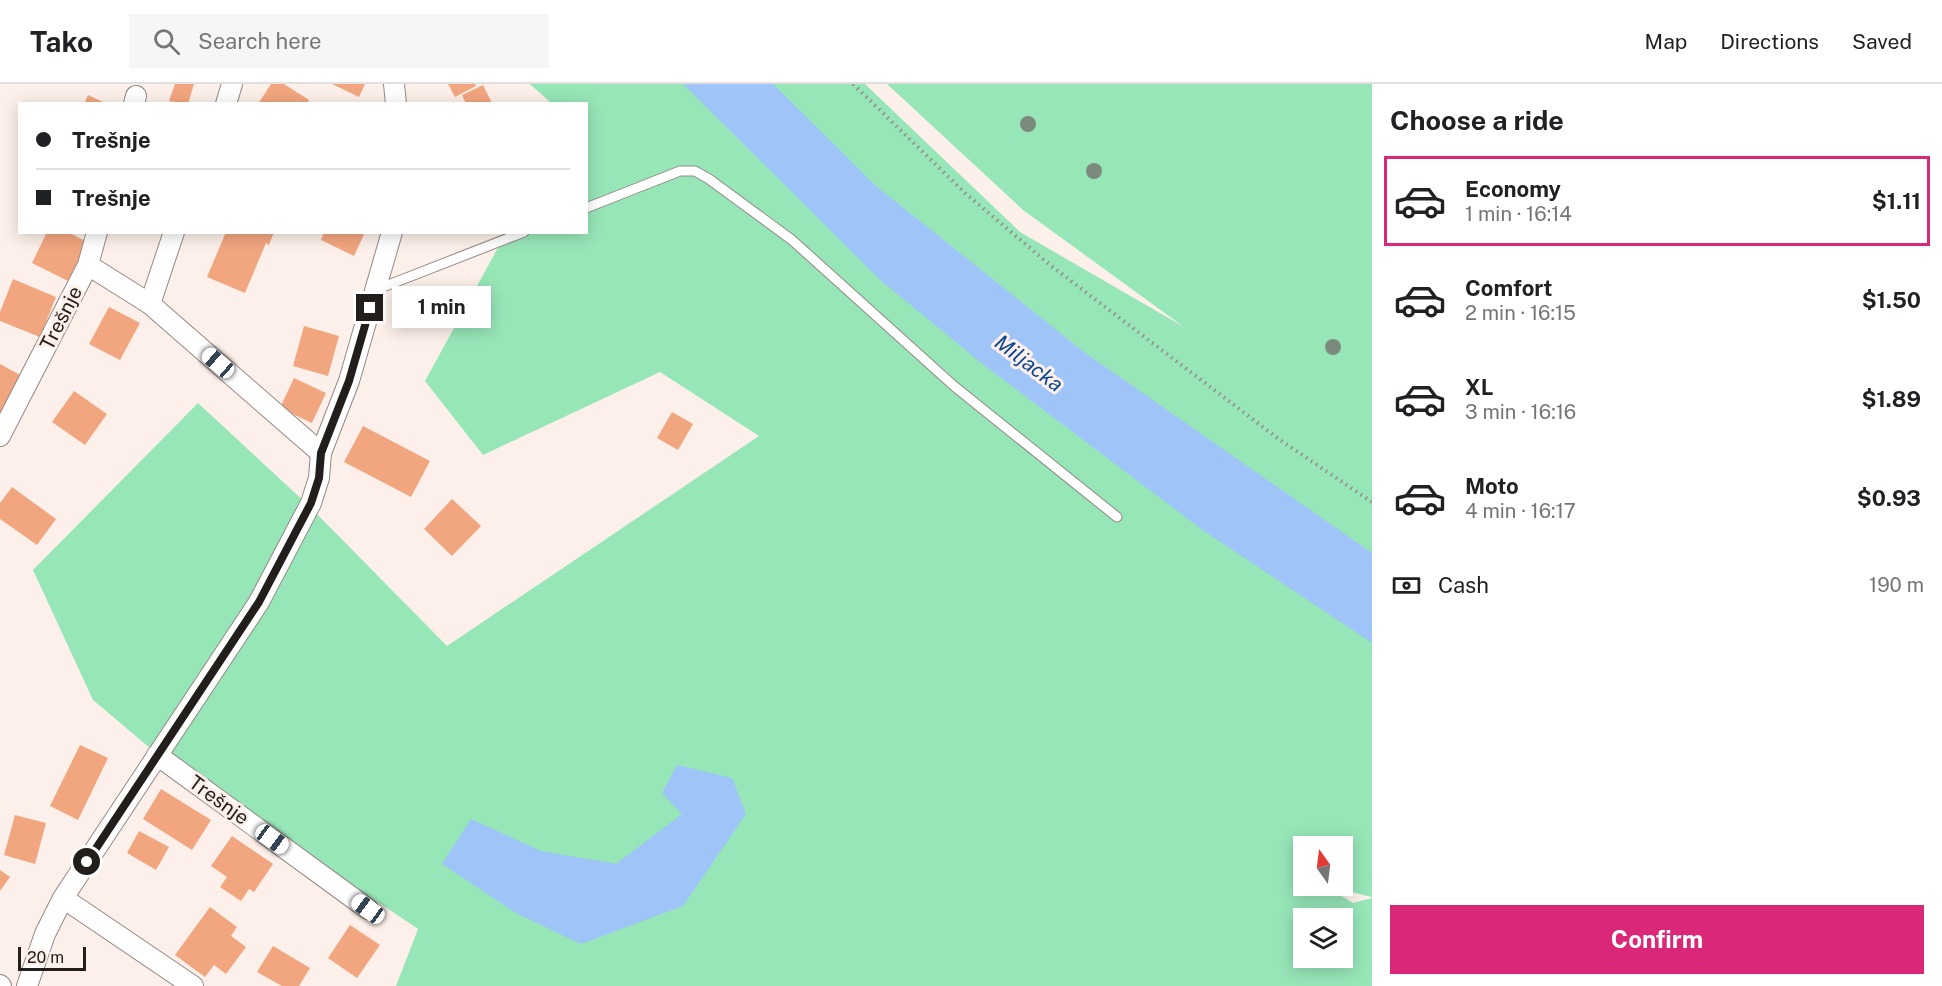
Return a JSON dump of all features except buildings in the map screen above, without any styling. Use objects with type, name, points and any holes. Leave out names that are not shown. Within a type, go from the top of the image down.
[{"type":"street","points":[[227,102],[232,84]]},
{"type":"street","points":[[394,84],[396,102]]},
{"type":"street","points":[[88,265],[96,234]]},
{"type":"street","points":[[150,304],[173,234]]},
{"type":"street","points":[[27,986],[45,934],[63,898],[259,602],[311,503],[319,478],[321,453],[349,381],[391,234]]},
{"type":"street","name":"Trešnje","points":[[0,436],[88,265],[150,304],[321,453]]},
{"type":"street","name":"Trešnje","points":[[157,755],[368,909]]},
{"type":"street","points":[[63,898],[193,986]]},
{"type":"lane","points":[[588,207],[680,171],[695,171],[709,179],[792,240],[954,386],[1116,517]]},
{"type":"lane","points":[[375,290],[519,234]]},
{"type":"path","points":[[854,84],[965,193],[1050,265],[1280,440],[1372,502]]},
{"type":"green space","points":[[530,84],[865,84],[1020,232],[1184,327],[1023,210],[887,84],[1372,84],[1372,897],[1353,893],[1353,836],[1293,836],[1293,896],[1341,896],[1353,903],[1372,898],[1372,986],[396,986],[418,929],[150,748],[93,700],[33,570],[198,403],[308,505],[447,646],[759,436],[660,372],[483,455],[425,381],[505,234],[588,234],[588,102],[550,102]]},
{"type":"water","name":"Miljacka","points":[[683,84],[773,84],[876,186],[1084,352],[1372,553],[1372,643],[1204,531],[985,366],[879,279]]},
{"type":"water","points":[[677,765],[732,778],[746,814],[683,906],[581,944],[516,913],[442,864],[471,819],[541,851],[616,864],[682,814],[662,793]]},
{"type":"route","points":[[87,862],[259,602],[311,503],[319,478],[321,453],[349,381],[370,308]]}]
